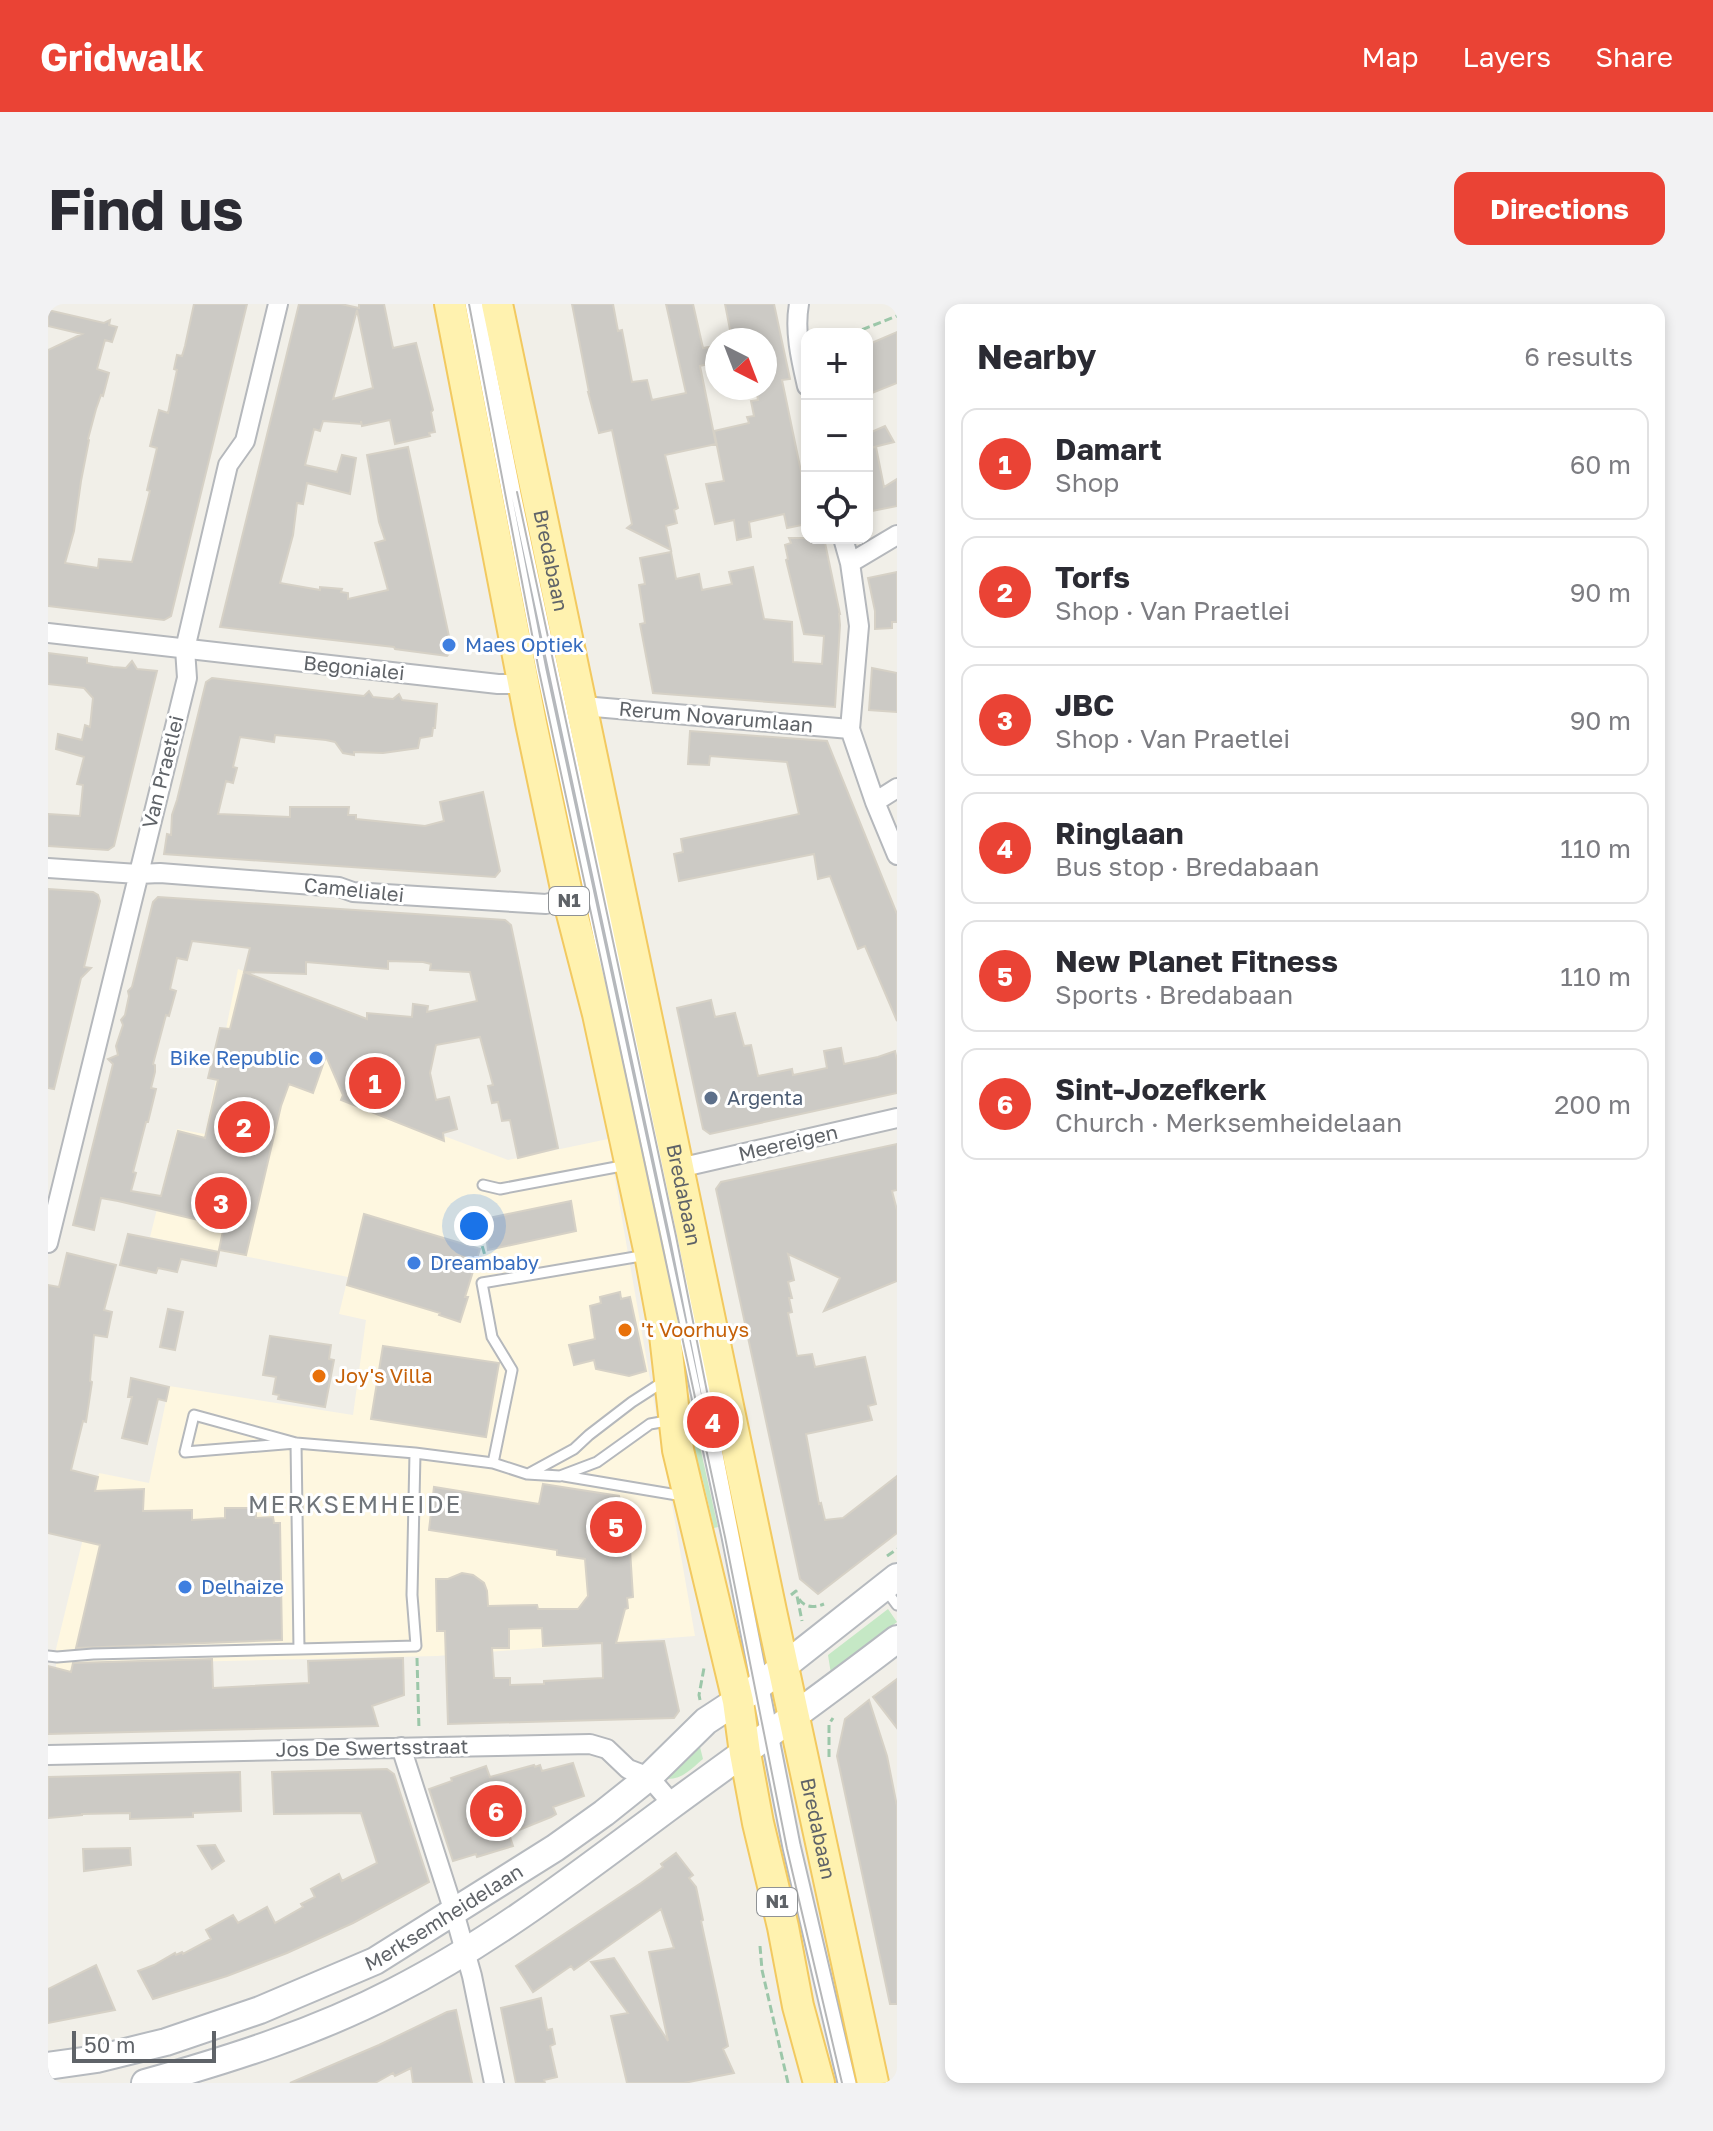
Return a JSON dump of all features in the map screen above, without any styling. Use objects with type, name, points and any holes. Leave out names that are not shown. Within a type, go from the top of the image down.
[{"type":"main road","name":"Bredabaan","points":[[450,304],[568,898],[598,1014],[650,1254],[665,1335],[678,1450],[688,1497],[760,1685],[769,1735],[798,2006],[819,2083]]},
{"type":"main road","name":"Bredabaan","points":[[497,304],[679,1168],[769,1735],[873,2083]]},
{"type":"street","name":"Van Praetlei","points":[[48,1243],[187,678],[185,649],[228,465],[245,441],[278,304]]},
{"type":"street","points":[[799,304],[801,359]]},
{"type":"street","points":[[850,563],[897,535]]},
{"type":"street","points":[[845,544],[859,626],[850,729],[897,855]]},
{"type":"street","name":"Begonialei","points":[[48,633],[498,684],[524,684]]},
{"type":"street","name":"Rerum Novarumlaan","points":[[583,706],[850,729]]},
{"type":"street","points":[[875,802],[897,788]]},
{"type":"street","name":"Camelialei","points":[[48,868],[191,875],[339,887],[353,892],[531,904],[546,904],[568,898]]},
{"type":"street","name":"Meereigen","points":[[679,1168],[897,1118]]},
{"type":"street","name":"Merksemheidelaan","points":[[48,2066],[97,2059],[166,2042],[260,2010],[375,1961],[555,1848],[649,1777],[706,1721],[760,1685],[891,1582]]},
{"type":"street","name":"Merksemheidelaan","points":[[145,2083],[223,2062],[304,2033],[395,1991],[465,1952],[588,1870],[897,1639]]},
{"type":"street","name":"Jos De Swertsstraat","points":[[48,1755],[590,1744],[607,1749],[628,1769],[649,1777],[673,1805]]},
{"type":"street","points":[[411,1746],[472,1976],[494,2083]]},
{"type":"lane","points":[[470,304],[535,643],[760,1685]]},
{"type":"lane","points":[[478,304],[672,1222],[760,1685]]},
{"type":"lane","points":[[483,1185],[500,1189],[630,1164]]},
{"type":"lane","points":[[493,1463],[512,1370],[492,1337],[482,1283],[650,1254]]},
{"type":"lane","points":[[527,1474],[574,1449],[632,1402],[669,1379]]},
{"type":"lane","points":[[296,1443],[194,1415],[185,1452],[296,1443],[415,1453],[493,1463],[527,1474],[560,1476],[688,1497]]},
{"type":"lane","points":[[560,1476],[597,1462],[650,1424],[674,1419]]},
{"type":"lane","points":[[296,1443],[299,1649]]},
{"type":"lane","points":[[574,1449],[575,1458],[584,1467]]},
{"type":"lane","points":[[48,1656],[416,1646],[412,1595],[415,1453]]},
{"type":"lane","points":[[769,1735],[788,1848],[843,2083]]},
{"type":"lane","points":[[769,1735],[851,2083]]},
{"type":"path","points":[[866,328],[897,316]]},
{"type":"path","points":[[463,1217],[478,1232],[492,1281]]},
{"type":"path","points":[[891,1582],[897,1549]]},
{"type":"path","points":[[797,1597],[808,1606],[817,1607],[827,1602]]},
{"type":"path","points":[[411,1746],[416,1646]]},
{"type":"shaded area","points":[[238,969],[437,1045],[429,1080],[432,1080],[444,1136],[508,1160],[608,1139],[695,1636],[437,1656],[101,1664],[56,1674],[56,1649],[99,1473],[149,1483],[169,1386],[353,1415],[366,1320],[339,1314],[348,1277],[150,1237],[177,1129],[205,1134]]},
{"type":"green space","points":[[672,1322],[718,1527],[714,1528],[702,1477],[686,1437]]},
{"type":"green space","points":[[888,1609],[897,1622],[831,1674],[828,1655]]},
{"type":"green space","points":[[699,1743],[703,1759],[682,1776],[666,1779],[666,1776]]},
{"type":"building","points":[[194,304],[247,304],[171,616],[164,620],[48,606],[48,350],[82,334],[48,326],[48,310],[104,323],[110,320],[109,325],[117,327],[112,342],[105,340],[97,369],[109,373],[88,439],[74,531],[65,563],[98,568],[99,559],[132,562],[157,448],[150,446],[159,410],[168,413],[177,355],[182,356]]},
{"type":"building","points":[[299,304],[341,304],[359,308],[359,304],[384,304],[393,348],[416,343],[433,410],[435,432],[395,444],[390,420],[362,426],[361,421],[361,424],[323,421],[320,431],[314,429],[305,465],[337,472],[342,455],[356,458],[350,494],[307,483],[303,504],[297,503],[293,535],[280,583],[320,590],[320,587],[342,589],[341,592],[348,593],[348,599],[388,590],[375,543],[385,540],[367,455],[408,447],[452,650],[447,656],[220,627]],"holes":[[[357,310],[373,388],[333,399]]]},
{"type":"building","points":[[572,304],[613,304],[618,331],[622,330],[632,382],[647,380],[652,400],[686,393],[666,304],[693,304],[705,348],[705,365],[700,366],[716,444],[665,455],[678,508],[674,510],[677,523],[666,526],[671,550],[627,528],[632,524],[612,430],[599,433]]},
{"type":"building","points":[[725,304],[774,304],[790,379],[782,380],[801,471],[801,525],[787,528],[784,514],[749,522],[751,537],[737,540],[734,520],[715,524],[706,484],[724,481],[714,431],[749,423],[747,417],[754,416],[751,401],[777,400],[777,328],[730,328]]},
{"type":"building","points":[[897,332],[897,383],[873,393],[873,342]]},
{"type":"building","points":[[885,426],[894,442],[873,447],[873,431]]},
{"type":"building","points":[[876,447],[884,487],[897,479],[897,506],[873,511],[873,448]]},
{"type":"building","points":[[789,538],[801,538],[801,544],[825,544],[840,614],[835,707],[653,693],[640,624],[645,623],[639,585],[645,584],[640,558],[671,552],[676,579],[699,574],[702,590],[732,584],[729,572],[753,567],[764,619],[792,622],[793,662],[822,664],[824,636],[804,634],[786,560],[785,545],[791,543]]},
{"type":"building","points":[[897,572],[897,622],[892,622],[892,628],[875,629],[875,611],[868,578]]},
{"type":"building","points":[[48,653],[87,658],[87,663],[113,667],[126,668],[132,661],[137,669],[157,671],[114,846],[108,850],[48,846],[48,814],[80,816],[83,785],[77,784],[84,757],[56,749],[58,734],[82,740],[85,725],[90,727],[93,698],[84,688],[48,684]]},
{"type":"building","points":[[872,668],[897,673],[897,712],[869,710]]},
{"type":"building","points":[[212,678],[364,696],[369,691],[373,697],[393,699],[399,694],[402,700],[437,704],[432,736],[420,738],[418,748],[383,753],[354,752],[354,755],[343,753],[335,742],[326,740],[275,735],[274,742],[240,737],[233,767],[237,768],[233,783],[226,781],[218,814],[290,817],[290,807],[349,807],[348,815],[356,815],[356,819],[425,826],[444,821],[440,802],[483,792],[500,871],[495,877],[164,854],[206,682]]},
{"type":"building","points":[[690,731],[827,741],[897,914],[897,1021],[865,946],[858,949],[830,876],[818,879],[814,854],[679,881],[674,854],[683,852],[681,839],[799,814],[787,762],[710,756],[709,765],[688,764]]},
{"type":"building","points":[[48,889],[93,892],[100,901],[84,967],[91,968],[81,978],[54,1089],[48,1088]]},
{"type":"building","points":[[158,897],[505,920],[511,925],[558,1148],[518,1158],[510,1120],[502,1121],[498,1102],[492,1103],[488,1086],[493,1085],[480,1037],[436,1045],[430,1073],[436,1100],[449,1097],[457,1129],[443,1133],[444,1141],[341,1100],[343,1095],[326,1056],[313,1093],[289,1084],[246,1255],[219,1250],[224,1226],[101,1198],[94,1230],[73,1225],[113,1064],[108,1059],[118,1055],[116,1046],[123,1025],[121,1020],[125,1015],[128,991],[132,987],[153,902]],"holes":[[[192,941],[250,948],[230,1029],[220,1028],[208,1078],[218,1080],[205,1138],[178,1131],[161,1196],[131,1191],[136,1173],[133,1172],[156,1089],[151,1088],[155,1072],[153,1064],[176,991],[170,989],[177,958],[187,960]],[[388,961],[423,962],[431,964],[430,970],[470,972],[477,1001],[427,1012],[428,1006],[413,1004],[412,1017],[367,1013],[367,1019],[244,972],[306,974],[306,962],[388,969]]]},
{"type":"building","points":[[711,1000],[715,1017],[735,1013],[744,1046],[751,1045],[758,1076],[792,1069],[793,1075],[827,1068],[824,1051],[841,1048],[844,1064],[895,1051],[897,1093],[710,1134],[703,1129],[677,1008]]},
{"type":"building","points":[[897,1144],[897,1190],[892,1191],[897,1210],[897,1281],[824,1311],[840,1278],[788,1254],[794,1280],[788,1282],[792,1312],[788,1313],[797,1356],[812,1354],[815,1367],[865,1357],[876,1404],[868,1406],[872,1420],[806,1434],[819,1504],[825,1520],[843,1518],[897,1476],[897,1533],[818,1594],[800,1579],[716,1189],[721,1182]]},
{"type":"building","points":[[571,1201],[576,1231],[488,1250],[484,1219]]},
{"type":"building","name":"Dreambaby","points":[[364,1214],[480,1249],[460,1322],[347,1285]]},
{"type":"building","points":[[128,1234],[219,1252],[216,1266],[181,1259],[177,1272],[158,1268],[156,1273],[120,1265]]},
{"type":"building","name":"Delhaize","points":[[67,1253],[116,1265],[104,1310],[112,1312],[107,1337],[94,1335],[86,1422],[83,1421],[71,1470],[98,1477],[95,1491],[144,1489],[143,1511],[192,1510],[192,1520],[225,1518],[225,1508],[256,1508],[256,1518],[273,1517],[274,1523],[280,1523],[282,1640],[76,1648],[100,1545],[48,1533],[48,1285],[59,1287]]},
{"type":"building","points":[[620,1292],[621,1299],[630,1297],[646,1371],[629,1376],[596,1369],[594,1360],[574,1365],[569,1345],[595,1339],[590,1306],[601,1303],[600,1297]]},
{"type":"building","points":[[168,1309],[183,1312],[175,1350],[160,1347]]},
{"type":"building","points":[[270,1336],[331,1345],[329,1359],[334,1360],[325,1407],[278,1399],[279,1395],[273,1394],[276,1377],[263,1375]]},
{"type":"building","points":[[383,1346],[499,1363],[486,1437],[371,1419]]},
{"type":"building","points":[[131,1378],[169,1387],[166,1401],[158,1399],[147,1444],[122,1438],[132,1397],[128,1397]]},
{"type":"building","points":[[543,1484],[619,1496],[630,1550],[633,1597],[627,1598],[628,1608],[625,1609],[616,1643],[664,1641],[679,1711],[674,1718],[448,1724],[445,1631],[437,1631],[436,1579],[448,1579],[462,1573],[473,1575],[484,1583],[488,1606],[537,1605],[538,1609],[578,1609],[588,1596],[585,1559],[557,1555],[557,1550],[429,1530],[434,1487],[539,1504]],"holes":[[[542,1628],[543,1646],[602,1643],[603,1678],[510,1685],[510,1678],[494,1678],[492,1648],[509,1648],[509,1629]]]},
{"type":"building","points":[[403,1658],[404,1695],[372,1706],[378,1726],[48,1734],[48,1666],[71,1672],[73,1663],[212,1659],[213,1688],[309,1683],[308,1661]]},
{"type":"building","points":[[897,1679],[897,1728],[873,1697]]},
{"type":"building","points":[[869,1700],[887,1756],[897,1806],[897,2004],[890,2004],[837,1756],[845,1719]]},
{"type":"building","points":[[573,1763],[584,1796],[553,1807],[556,1814],[509,1834],[513,1846],[453,1861],[429,1789],[486,1766],[490,1777],[534,1765],[540,1765],[542,1771]]},
{"type":"building","points":[[387,1769],[394,1774],[429,1882],[353,1923],[287,1953],[153,1999],[138,1971],[175,1953],[183,1954],[211,1939],[206,1930],[233,1915],[238,1923],[267,1907],[275,1923],[315,1897],[311,1889],[339,1874],[342,1881],[377,1863],[361,1813],[274,1814],[272,1772]]},
{"type":"building","points":[[240,1772],[241,1811],[193,1813],[193,1817],[130,1819],[130,1813],[48,1818],[48,1777]]},
{"type":"building","points":[[215,1845],[224,1861],[212,1869],[198,1846]]},
{"type":"building","points":[[130,1848],[131,1865],[84,1871],[83,1849]]},
{"type":"building","points":[[676,1853],[693,1875],[689,1878],[696,1887],[728,2046],[723,2049],[734,2073],[684,2083],[627,2083],[611,2016],[628,2013],[591,1962],[614,1958],[668,2041],[649,1952],[674,1948],[661,1909],[574,1970],[571,1966],[533,1992],[516,1966],[641,1883]]},
{"type":"building","points":[[96,1965],[115,2010],[48,2023],[48,1989]]},
{"type":"building","points":[[541,1998],[547,2030],[552,2029],[555,2044],[550,2046],[557,2077],[544,2080],[545,2083],[516,2083],[501,2008]]},
{"type":"building","points":[[456,2010],[472,2083],[413,2083],[411,2068],[375,2083],[290,2083],[447,2012]]},
{"type":"tram line","points":[[469,304],[539,671],[725,1537],[787,1849],[842,2083]]},
{"type":"tram line","points":[[517,492],[718,1447]]},
{"type":"place","name":"Maes Optiek","points":[[449,645]]},
{"type":"place","name":"Bike Republic","points":[[316,1058]]},
{"type":"place","name":"Damart","points":[[375,1083]]},
{"type":"place","name":"Argenta","points":[[711,1098]]},
{"type":"place","name":"Torfs","points":[[244,1127]]},
{"type":"place","name":"JBC","points":[[221,1203]]},
{"type":"place","name":"Dreambaby","points":[[414,1263]]},
{"type":"place","name":"'t Voorhuys","points":[[625,1330]]},
{"type":"place","name":"Joy's Villa","points":[[319,1376]]},
{"type":"place","name":"Ringlaan","points":[[713,1422]]},
{"type":"place","name":"New Planet Fitness","points":[[616,1527]]},
{"type":"place","name":"Delhaize","points":[[185,1587]]},
{"type":"place","name":"Sint-Jozefkerk","points":[[496,1811]]},
{"type":"district","name":"MERKSEMHEIDE","points":[[355,1505]]}]
